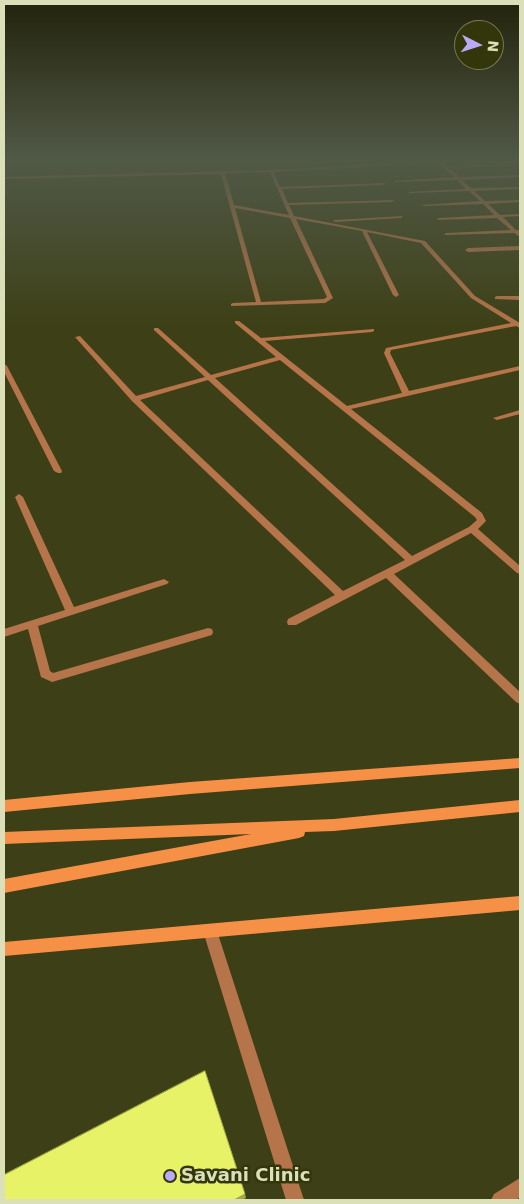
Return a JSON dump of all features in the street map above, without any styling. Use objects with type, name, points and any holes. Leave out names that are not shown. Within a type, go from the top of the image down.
[{"type":"main road","points":[[4,806],[190,788],[520,763]]},
{"type":"main road","points":[[4,838],[334,825],[520,806]]},
{"type":"main road","points":[[4,886],[334,825]]},
{"type":"main road","points":[[4,949],[520,903]]},
{"type":"street","points":[[237,216],[259,304]]},
{"type":"street","points":[[283,216],[423,242],[473,296],[519,325]]},
{"type":"street","points":[[439,219],[496,216]]},
{"type":"street","points":[[500,216],[518,231],[520,236]]},
{"type":"street","points":[[318,222],[401,217]]},
{"type":"street","points":[[232,305],[329,299],[292,218]]},
{"type":"street","points":[[364,231],[396,295]]},
{"type":"street","points":[[446,234],[518,231]]},
{"type":"street","points":[[468,250],[520,248]]},
{"type":"street","points":[[497,298],[520,298]]},
{"type":"street","points":[[237,322],[479,515],[482,521],[480,525],[292,622]]},
{"type":"street","points":[[406,393],[387,353],[388,349],[519,325]]},
{"type":"street","points":[[156,329],[412,561]]},
{"type":"street","points":[[260,340],[372,330]]},
{"type":"street","points":[[78,337],[135,399],[342,596]]},
{"type":"street","points":[[135,399],[282,358]]},
{"type":"street","points":[[4,366],[58,471]]},
{"type":"street","points":[[346,408],[520,368]]},
{"type":"street","points":[[497,418],[520,412]]},
{"type":"street","points":[[19,497],[71,611]]},
{"type":"street","points":[[472,529],[520,571]]},
{"type":"street","points":[[387,573],[520,699]]},
{"type":"street","points":[[4,633],[164,582]]},
{"type":"street","points":[[32,624],[45,674],[52,678],[208,632]]},
{"type":"street","points":[[210,930],[295,1200]]},
{"type":"street","points":[[500,1200],[520,1187]]},
{"type":"building","points":[[205,1071],[245,1194],[234,1200],[4,1200],[4,1175]]},
{"type":"place","name":"Savani Clinic","points":[[170,1176]]}]
